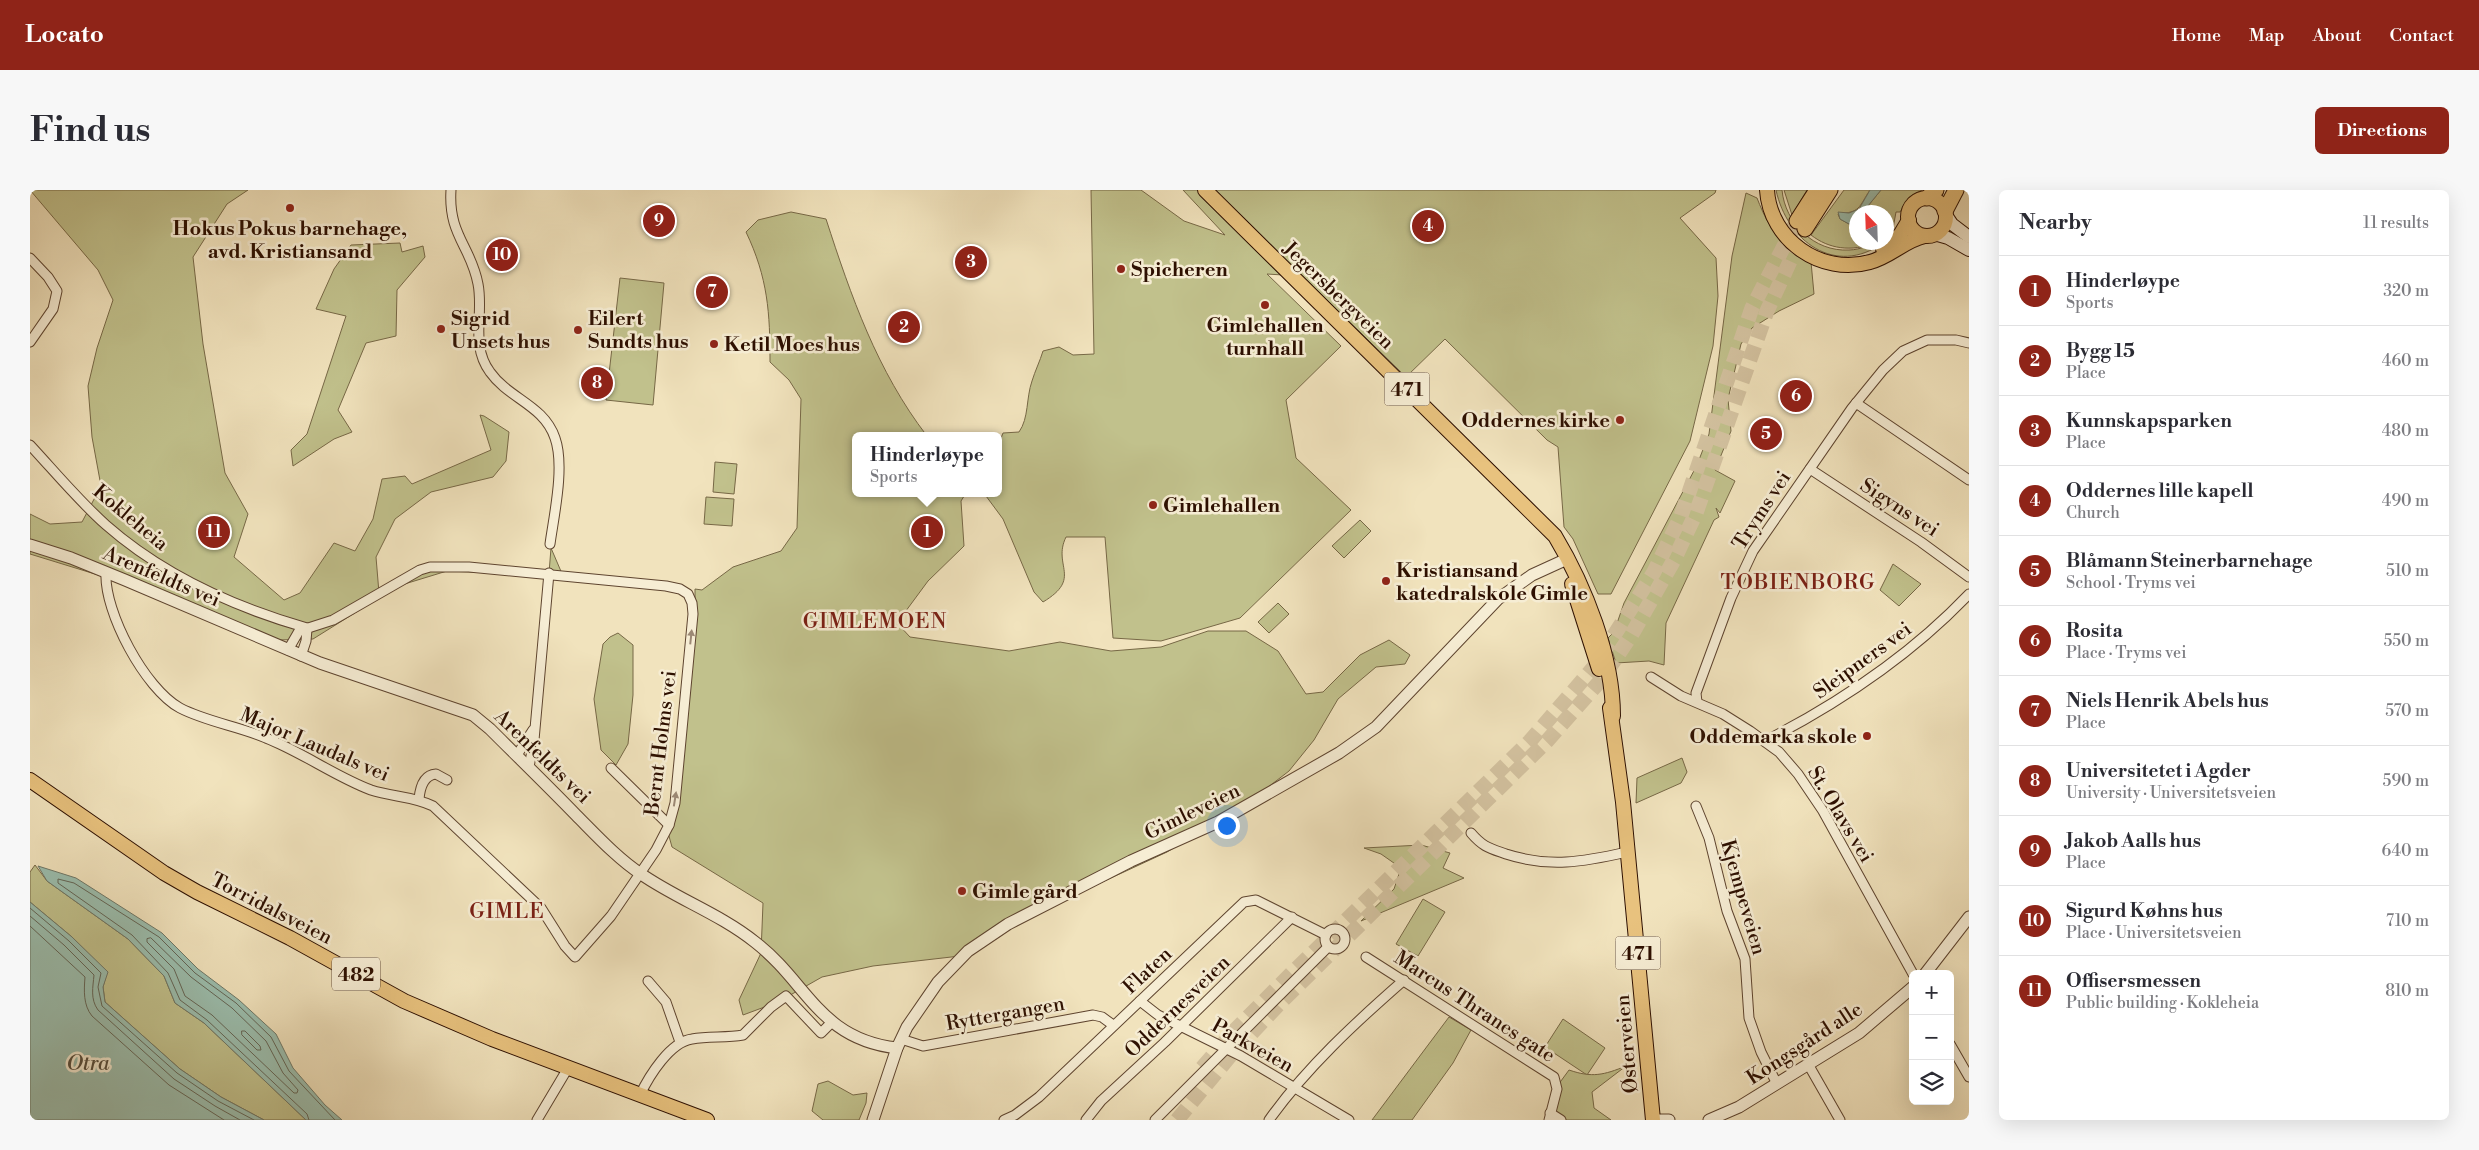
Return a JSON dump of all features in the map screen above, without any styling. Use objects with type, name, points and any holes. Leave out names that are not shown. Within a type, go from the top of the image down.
[{"type":"highway","points":[[1817,190],[1801,225],[1830,190]]},
{"type":"highway","points":[[1946,213],[1956,190]]},
{"type":"main road","name":"Jegersbergveien","points":[[1205,190],[1547,526],[1555,536],[1567,559]]},
{"type":"main road","points":[[1767,190],[1772,214],[1782,231],[1803,252],[1825,262],[1845,265],[1871,262],[1913,239],[1930,235],[1943,227],[1946,213]]},
{"type":"main road","points":[[1773,190],[1775,206],[1786,228],[1806,247],[1826,256],[1851,259],[1869,255],[1891,243],[1900,235],[1909,220]]},
{"type":"main road","points":[[1969,237],[1952,224],[1931,194],[1913,205],[1909,212],[1909,220],[1916,232],[1948,238],[1969,250]]},
{"type":"main road","name":"Østerveien","points":[[1567,559],[1581,585],[1601,646],[1610,682],[1648,1053],[1652,1119]]},
{"type":"main road","name":"Torridalsveien","points":[[30,780],[125,848],[197,892],[290,938],[404,1000],[462,1027],[706,1120]]},
{"type":"street","points":[[452,190],[452,221],[478,281],[478,341],[482,358],[500,384],[538,411],[549,424],[556,440],[558,472],[550,544]]},
{"type":"street","points":[[30,258],[48,277],[57,291],[53,309],[30,342]]},
{"type":"street","name":"Tryms vei","points":[[1697,702],[1696,693],[1741,575],[1753,551],[1856,403],[1883,370],[1903,351],[1927,340],[1956,340],[1969,343]]},
{"type":"street","points":[[1856,403],[1969,480]]},
{"type":"street","name":"Kokleheia","points":[[30,445],[106,525],[153,560],[194,585],[224,599],[308,628]]},
{"type":"street","name":"Sigyns vei","points":[[1810,469],[1921,542],[1969,577]]},
{"type":"street","name":"Arenfeldts vei","points":[[30,545],[106,573],[301,656],[473,715],[490,729],[595,833],[639,873],[724,921],[756,942],[787,974],[813,1006],[832,1022],[863,1040],[897,1049]]},
{"type":"street","name":"Gimleveien","points":[[873,1120],[897,1049],[914,1015],[938,982],[968,951],[1008,924],[1130,861],[1218,822],[1339,753],[1376,727],[1498,599],[1532,574],[1567,559]]},
{"type":"street","points":[[288,650],[299,631],[333,620],[420,570],[430,567],[469,567],[549,573],[529,767]]},
{"type":"street","name":"Major Laudals vei","points":[[106,573],[107,593],[121,628],[148,676],[170,701],[200,716],[266,738],[371,790],[418,799],[439,810],[541,908],[565,946],[575,956]]},
{"type":"street","name":"Bernt Holms vei","points":[[549,573],[666,586],[680,589],[688,594],[692,602],[692,628],[678,775],[669,825],[610,916],[575,956]]},
{"type":"street","name":"Sleipners vei","points":[[1765,741],[1816,714],[1868,680],[1917,644],[1969,594]]},
{"type":"street","points":[[301,656],[308,628]]},
{"type":"street","name":"St. Olavs vei","points":[[1651,677],[1681,696],[1724,714],[1779,752],[1808,787],[1911,970]]},
{"type":"street","points":[[517,755],[534,727]]},
{"type":"street","points":[[611,768],[669,825]]},
{"type":"street","points":[[418,799],[427,777],[436,774],[447,780]]},
{"type":"street","name":"Kjempeveien","points":[[1696,806],[1709,838],[1727,911],[1746,959],[1749,1018],[1760,1052],[1777,1084]]},
{"type":"street","points":[[1471,833],[1482,846],[1540,863],[1598,858],[1627,852]]},
{"type":"street","name":"Flaten","points":[[1004,1120],[1015,1115],[1040,1096],[1244,902],[1256,900],[1326,935]]},
{"type":"street","name":"Oddernesveien","points":[[1086,1120],[1101,1101],[1182,1026],[1292,917]]},
{"type":"street","points":[[1927,970],[1969,917]]},
{"type":"street","points":[[1336,929],[1343,933],[1344,945],[1339,948],[1328,947],[1325,941],[1326,935],[1330,930],[1336,929]]},
{"type":"street","points":[[1155,1120],[1328,947]]},
{"type":"street","name":"Marcus Thranes gate","points":[[1366,957],[1554,1077],[1557,1089],[1550,1117]]},
{"type":"street","points":[[1268,1120],[1293,1088],[1366,1014],[1404,980]]},
{"type":"street","points":[[648,981],[666,1002],[680,1042]]},
{"type":"street","name":"Kongsgård alle","points":[[1709,1120],[1738,1107],[1777,1084],[1870,1024],[1909,991]]},
{"type":"street","points":[[640,1095],[660,1064],[680,1042],[692,1039],[743,1035],[763,1014],[786,996],[821,1033],[832,1022]]},
{"type":"street","name":"Parkveien","points":[[1140,1001],[1158,1016],[1182,1026],[1265,1069],[1293,1088],[1349,1120]]},
{"type":"street","name":"Ryttergangen","points":[[897,1049],[1093,1016],[1102,1018],[1113,1026]]},
{"type":"street","points":[[1954,1051],[1969,1077]]},
{"type":"street","points":[[1808,1064],[1840,1120]]},
{"type":"street","points":[[537,1120],[568,1068]]},
{"type":"street","points":[[1550,1117],[1561,1120]]},
{"type":"street","points":[[1652,1119],[1669,1120]]},
{"type":"green space","points":[[30,190],[248,190],[227,204],[193,257],[203,344],[225,473],[248,514],[234,557],[284,600],[300,593],[334,543],[355,551],[373,519],[382,479],[405,476],[412,484],[491,450],[480,415],[509,432],[506,461],[493,477],[431,492],[395,519],[376,557],[379,593],[420,570],[549,573],[551,548],[563,576],[447,571],[398,586],[313,639],[277,640],[134,586],[30,554],[30,514],[50,524],[82,522],[101,486],[92,437],[88,386],[97,348],[113,300],[98,270]]},
{"type":"green space","points":[[1091,190],[1141,190],[1184,221],[1225,235],[1183,190],[1716,190],[1715,193],[1680,218],[1716,258],[1718,296],[1713,346],[1690,441],[1611,594],[1598,594],[1573,539],[1564,527],[1558,447],[1547,440],[1445,339],[1406,377],[1297,271],[1299,276],[1267,274],[1341,346],[1286,400],[1296,458],[1351,510],[1240,618],[1161,641],[1113,638],[1105,537],[1066,537],[1062,556],[1064,579],[1062,586],[1055,594],[1043,602],[1034,592],[1003,519],[987,497],[1002,497],[1002,436],[1003,433],[1019,432],[1022,426],[1026,414],[1030,387],[1043,351],[1059,347],[1073,355],[1094,354]]},
{"type":"green space","points":[[1776,190],[1782,190],[1784,202],[1795,224],[1813,241],[1836,249],[1870,250],[1865,253],[1848,256],[1831,255],[1816,248],[1802,238],[1791,225],[1782,208]]},
{"type":"green space","points":[[1784,190],[1807,190],[1792,215]]},
{"type":"green space","points":[[1844,190],[1870,190],[1861,205],[1849,205],[1849,212],[1838,214],[1840,219],[1849,224],[1849,248],[1833,246],[1811,235]]},
{"type":"green space","points":[[1881,190],[1922,190],[1909,197],[1900,212],[1896,212],[1894,223],[1894,205],[1869,205]]},
{"type":"green space","points":[[1746,193],[1757,198],[1767,220],[1784,242],[1811,262],[1814,294],[1779,311],[1752,328],[1741,344],[1728,399],[1731,431],[1715,470],[1735,481],[1720,513],[1716,508],[1719,517],[1714,520],[1666,623],[1664,665],[1649,661],[1616,663],[1608,638],[1614,632],[1624,603],[1697,465],[1709,434],[1732,256]]},
{"type":"green space","points":[[791,212],[826,219],[845,276],[867,332],[894,386],[924,432],[852,432],[852,497],[964,497],[961,501],[964,546],[928,581],[897,623],[910,637],[1009,651],[1060,642],[1111,651],[1161,647],[1208,631],[1246,631],[1278,651],[1306,694],[1323,692],[1360,655],[1389,640],[1410,655],[1405,664],[1376,667],[1338,699],[1314,740],[1289,771],[1241,808],[1167,852],[1057,903],[960,956],[873,966],[822,977],[778,1002],[743,1015],[739,1000],[761,953],[763,903],[672,847],[667,829],[676,813],[695,611],[695,589],[702,590],[733,567],[781,551],[797,528],[801,399],[789,380],[770,362],[766,296],[759,265],[746,232],[758,220]]},
{"type":"green space","points":[[400,243],[402,252],[423,246],[425,257],[397,290],[396,336],[366,343],[338,410],[352,432],[334,439],[293,466],[291,450],[307,434],[346,316],[316,309],[334,269],[351,245]]},
{"type":"green space","points":[[620,278],[664,283],[653,405],[606,400]]},
{"type":"green space","points":[[715,462],[737,464],[734,494],[713,492]]},
{"type":"green space","points":[[706,497],[734,499],[732,526],[704,524]]},
{"type":"green space","points":[[1360,520],[1371,531],[1344,558],[1332,546]]},
{"type":"green space","points":[[1893,564],[1921,584],[1899,606],[1880,590]]},
{"type":"green space","points":[[1278,603],[1289,614],[1269,633],[1258,622]]},
{"type":"green space","points":[[618,633],[633,645],[633,695],[628,744],[616,765],[601,750],[594,699],[603,644],[610,637]]},
{"type":"green space","points":[[1682,758],[1687,772],[1681,783],[1636,803],[1637,778]]},
{"type":"green space","points":[[1421,845],[1450,853],[1443,868],[1464,878],[1361,921],[1394,889],[1401,868],[1381,854],[1364,848]]},
{"type":"green space","points":[[35,865],[47,881],[128,939],[164,976],[175,1003],[204,1023],[306,1120],[264,1120],[221,1097],[180,1069],[105,1002],[103,987],[107,972],[72,937],[30,902],[30,872]]},
{"type":"green space","points":[[1423,899],[1445,912],[1418,956],[1396,944]]},
{"type":"green space","points":[[1449,1017],[1471,1030],[1453,1063],[1412,1120],[1372,1120]]},
{"type":"green space","points":[[1563,1019],[1605,1048],[1587,1075],[1545,1047]]},
{"type":"green space","points":[[1626,1066],[1592,1092],[1594,1108],[1611,1120],[1559,1120],[1551,1113],[1558,1085],[1569,1070],[1591,1075],[1611,1072]]},
{"type":"green space","points":[[828,1081],[853,1095],[867,1093],[866,1103],[859,1120],[823,1120],[812,1111],[818,1084]]},
{"type":"water","points":[[1870,190],[1881,190],[1869,205],[1861,205]]},
{"type":"water","points":[[1838,212],[1849,213],[1849,224],[1840,219]]},
{"type":"water","points":[[38,866],[76,878],[162,933],[198,969],[239,1000],[276,1034],[293,1068],[325,1105],[342,1120],[306,1120],[204,1023],[175,1003],[164,976],[128,939],[47,881]]},
{"type":"water","name":"Otra","points":[[30,902],[72,937],[108,972],[103,987],[105,1002],[180,1069],[221,1097],[264,1120],[30,1120]]},
{"type":"tunnel","points":[[1202,1068],[1236,1029],[1293,972],[1530,741],[1594,667],[1654,572],[1681,516],[1752,308],[1797,221]]},
{"type":"tunnel","points":[[1177,1120],[1230,1056],[1280,1003],[1547,741],[1601,680],[1632,634],[1674,560],[1696,513],[1767,311],[1805,229]]},
{"type":"place","name":"Hokus Pokus barnehage, avd. Kristiansand","points":[[290,208]]},
{"type":"place","name":"Jakob Aalls hus","points":[[659,221]]},
{"type":"place","name":"Oddernes lille kapell","points":[[1428,226]]},
{"type":"place","name":"Sigurd Køhns hus","points":[[502,255]]},
{"type":"place","name":"Kunnskapsparken","points":[[971,262]]},
{"type":"place","name":"Spicheren","points":[[1121,269]]},
{"type":"place","name":"Niels Henrik Abels hus","points":[[712,292]]},
{"type":"place","name":"Gimlehallen turnhall","points":[[1265,305]]},
{"type":"place","name":"Bygg 15","points":[[904,327]]},
{"type":"place","name":"Sigrid Unsets hus","points":[[441,329]]},
{"type":"place","name":"Eilert Sundts hus","points":[[578,330]]},
{"type":"place","name":"Ketil Moes hus","points":[[714,344]]},
{"type":"place","name":"Universitetet i Agder","points":[[597,383]]},
{"type":"place","name":"Rosita","points":[[1796,396]]},
{"type":"place","name":"Oddernes kirke","points":[[1620,420]]},
{"type":"place","name":"Blåmann Steinerbarnehage","points":[[1766,434]]},
{"type":"place","name":"Gimlehallen","points":[[1153,505]]},
{"type":"place","name":"Offisersmessen","points":[[214,532]]},
{"type":"place","name":"Hinderløype","points":[[927,532]]},
{"type":"place","name":"Kristiansand katedralskole Gimle","points":[[1386,581]]},
{"type":"place","name":"Oddemarka skole","points":[[1867,736]]},
{"type":"place","name":"Gimle gård","points":[[962,891]]},
{"type":"district","name":"TOBIENBORG","points":[[1798,582]]},
{"type":"district","name":"GIMLEMOEN","points":[[875,621]]},
{"type":"district","name":"GIMLE","points":[[507,911]]}]
